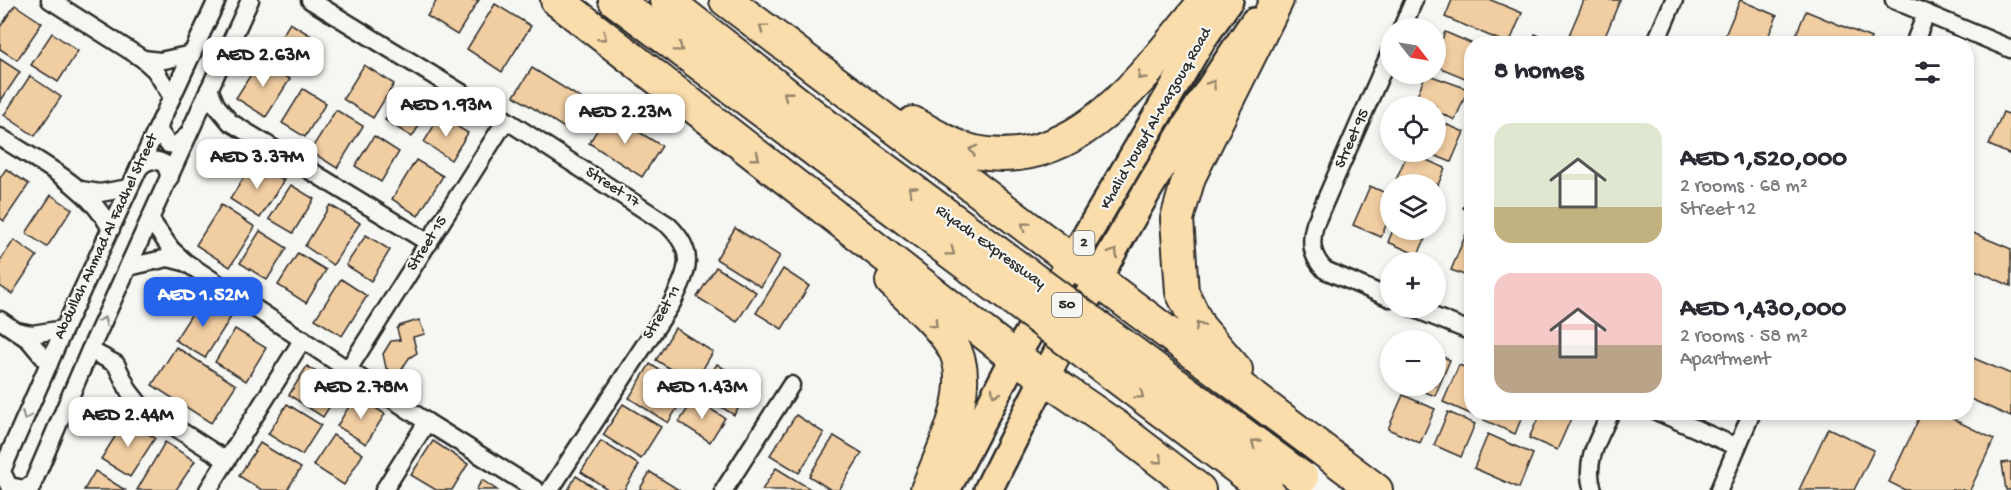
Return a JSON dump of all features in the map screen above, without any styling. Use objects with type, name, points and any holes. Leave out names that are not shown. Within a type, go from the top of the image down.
[{"type":"highway","points":[[557,0],[1016,357],[1118,428],[1199,490]]},
{"type":"highway","name":"Riyadh Expressway","points":[[615,0],[827,142],[1311,484]]},
{"type":"highway","name":"Riyadh Expressway","points":[[666,0],[827,142],[1267,490]]},
{"type":"highway","points":[[726,0],[1376,490]]},
{"type":"highway","points":[[827,74],[935,136],[974,152],[1005,155],[1037,152],[1066,141],[1100,118],[1142,75],[1206,0]]},
{"type":"highway","points":[[1277,0],[1189,177],[1177,219],[1177,254],[1182,292],[1199,327],[1225,359],[1312,444]]},
{"type":"highway","points":[[804,194],[933,323],[953,346],[960,367],[962,393],[927,490]]},
{"type":"highway","points":[[918,280],[936,286],[955,285],[973,278],[987,264],[995,247],[997,228],[992,209],[981,194]]},
{"type":"highway","points":[[1118,428],[1103,411],[1096,390],[1099,367],[1111,348],[1130,336],[1152,333],[1173,339]]},
{"type":"main road","name":"Khalid Yousuf Al-Marzouq Road","points":[[946,490],[1016,357],[1201,41],[1229,0]]},
{"type":"main road","name":"Khalid Yousuf Al-Marzouq Road","points":[[988,490],[1044,377],[1098,281],[1211,85],[1269,0]]},
{"type":"street","points":[[50,0],[143,59],[155,70],[172,97]]},
{"type":"street","name":"Abdullah Ahmad Al Fadhel Street","points":[[1,473],[64,329],[217,0]]},
{"type":"street","name":"Abdullah Ahmad Al Fadhel Street","points":[[31,487],[90,350],[250,0]]},
{"type":"street","name":"Street 17","points":[[310,0],[506,120],[668,225]]},
{"type":"street","points":[[1406,18],[1414,0]]},
{"type":"street","points":[[1658,36],[1674,0]]},
{"type":"street","points":[[1894,0],[2011,49]]},
{"type":"street","points":[[1917,36],[1926,15]]},
{"type":"street","points":[[143,59],[160,61],[192,54]]},
{"type":"street","name":"Street 95","points":[[1380,76],[1315,224],[1311,240],[1317,262],[1325,270],[1380,294]]},
{"type":"street","points":[[209,89],[216,105],[230,123]]},
{"type":"street","points":[[160,123],[159,131],[168,144],[176,145],[190,130],[219,120],[230,123],[429,243]]},
{"type":"street","name":"Street 15","points":[[349,368],[506,120]]},
{"type":"street","points":[[0,137],[81,190],[95,203],[111,229]]},
{"type":"street","points":[[139,168],[151,160],[158,160],[165,164],[170,177]]},
{"type":"street","points":[[81,190],[100,193],[129,188]]},
{"type":"street","points":[[150,219],[171,249],[185,262],[349,368],[427,422],[536,490]]},
{"type":"street","name":"Street 11","points":[[550,490],[672,303],[684,277],[687,248],[668,225]]},
{"type":"street","points":[[128,267],[168,258],[185,262]]},
{"type":"street","points":[[1438,318],[1464,329]]},
{"type":"street","points":[[0,320],[17,331],[40,352],[49,364]]},
{"type":"street","points":[[17,331],[32,333],[64,329]]},
{"type":"street","points":[[208,490],[303,339]]},
{"type":"street","points":[[90,350],[116,364],[129,391],[140,405],[226,460]]},
{"type":"street","points":[[724,490],[790,385]]},
{"type":"street","points":[[1593,490],[1589,468],[1591,455],[1607,420]]},
{"type":"street","points":[[1676,420],[1737,447]]},
{"type":"street","points":[[1719,490],[1749,420]]},
{"type":"street","points":[[384,490],[427,422]]},
{"type":"street","points":[[1,473],[9,486],[25,489],[31,487]]},
{"type":"building","points":[[437,0],[479,0],[457,35],[427,16]]},
{"type":"building","points":[[1452,0],[1491,0],[1522,13],[1512,36],[1490,36],[1445,17]]},
{"type":"building","points":[[1584,0],[1620,0],[1605,36],[1569,35]]},
{"type":"building","points":[[1740,0],[1777,16],[1768,36],[1725,36]]},
{"type":"building","points":[[495,4],[531,26],[502,72],[467,49]]},
{"type":"building","points":[[15,5],[42,23],[17,60],[0,49],[0,27]]},
{"type":"building","points":[[1806,11],[1866,36],[1795,36]]},
{"type":"building","points":[[290,23],[313,37],[295,65],[273,51]]},
{"type":"building","points":[[1446,32],[1464,40],[1464,78],[1446,70]]},
{"type":"building","points":[[52,33],[78,51],[58,82],[31,65]]},
{"type":"building","points":[[0,59],[20,72],[0,102]]},
{"type":"building","points":[[260,60],[290,79],[266,117],[236,98]]},
{"type":"building","points":[[364,65],[394,84],[373,118],[343,99]]},
{"type":"building","points":[[532,68],[587,102],[569,131],[514,96]]},
{"type":"building","points":[[30,76],[61,97],[35,136],[4,115]]},
{"type":"building","points":[[1446,81],[1464,88],[1464,99],[1455,120],[1446,116],[1446,96],[1417,96],[1422,84],[1446,84]]},
{"type":"building","points":[[303,89],[326,103],[305,137],[282,123]]},
{"type":"building","points":[[401,94],[428,111],[412,137],[385,120]]},
{"type":"building","points":[[336,110],[363,126],[337,168],[310,151]]},
{"type":"building","points":[[2003,112],[2011,115],[2011,155],[1989,145]]},
{"type":"building","points":[[608,113],[662,146],[642,177],[589,143]]},
{"type":"building","points":[[440,116],[468,133],[451,160],[424,142]]},
{"type":"building","points":[[1446,124],[1464,132],[1451,162],[1446,160]]},
{"type":"building","points":[[374,136],[399,152],[381,182],[355,166]]},
{"type":"building","points":[[416,160],[443,176],[418,216],[392,199]]},
{"type":"building","points":[[254,162],[284,180],[260,218],[230,199]]},
{"type":"building","points":[[1404,162],[1431,162],[1445,168],[1443,174],[1398,174]]},
{"type":"building","points":[[6,169],[29,184],[4,221],[0,218],[0,178]]},
{"type":"building","points":[[291,185],[314,199],[293,233],[269,219]]},
{"type":"building","points":[[1370,186],[1380,190],[1380,237],[1353,225]]},
{"type":"building","points":[[51,195],[72,209],[47,247],[26,233]]},
{"type":"building","points":[[221,205],[255,227],[230,267],[196,245]]},
{"type":"building","points":[[330,205],[360,223],[333,265],[305,246]]},
{"type":"building","points":[[735,228],[780,256],[761,287],[716,259]]},
{"type":"building","points":[[260,231],[287,248],[267,280],[240,263]]},
{"type":"building","points":[[1974,233],[2011,249],[2011,286],[1974,270]]},
{"type":"building","points":[[366,235],[390,250],[371,281],[346,265]]},
{"type":"building","points":[[1464,239],[1464,275],[1451,270]]},
{"type":"building","points":[[14,240],[37,256],[12,294],[0,286],[0,261]]},
{"type":"building","points":[[1389,240],[1425,240],[1419,252],[1411,252],[1388,242]]},
{"type":"building","points":[[298,253],[326,270],[306,303],[278,285]]},
{"type":"building","points":[[716,267],[756,292],[737,322],[697,297]]},
{"type":"building","points":[[783,269],[809,286],[782,329],[756,313]]},
{"type":"building","points":[[341,279],[367,296],[342,336],[315,319]]},
{"type":"building","points":[[202,298],[231,317],[205,358],[175,340]]},
{"type":"building","points":[[419,320],[425,334],[413,337],[417,353],[409,358],[398,375],[386,368],[383,354],[391,341],[400,340],[397,329],[399,326]]},
{"type":"building","points":[[675,328],[713,352],[694,384],[656,360]]},
{"type":"building","points":[[235,329],[266,348],[246,381],[215,362]]},
{"type":"building","points":[[176,347],[236,385],[211,423],[152,385]]},
{"type":"building","points":[[1446,358],[1450,360],[1446,370]]},
{"type":"building","points":[[1974,358],[2011,374],[2011,417],[1974,401]]},
{"type":"building","points":[[650,364],[689,389],[668,423],[629,398]]},
{"type":"building","points":[[717,364],[752,387],[734,415],[699,393]]},
{"type":"building","points":[[1459,365],[1464,367],[1464,411],[1443,402]]},
{"type":"building","points":[[307,366],[341,388],[323,417],[289,395]]},
{"type":"building","points":[[356,395],[385,414],[366,444],[337,426]]},
{"type":"building","points":[[1403,396],[1435,409],[1420,443],[1388,429]]},
{"type":"building","points":[[694,399],[725,418],[710,442],[679,422]]},
{"type":"building","points":[[287,404],[321,425],[302,455],[268,434]]},
{"type":"building","points":[[623,404],[661,427],[641,459],[603,435]]},
{"type":"building","points":[[1448,412],[1475,424],[1461,457],[1434,445]]},
{"type":"building","points":[[796,415],[824,433],[799,473],[770,455]]},
{"type":"building","points":[[126,419],[155,438],[130,477],[101,459]]},
{"type":"building","points":[[1484,420],[1521,420],[1515,434]]},
{"type":"building","points":[[1537,420],[1570,420],[1557,450],[1529,438]]},
{"type":"building","points":[[1918,420],[1955,420],[1994,439],[1970,490],[1905,490],[1889,482]]},
{"type":"building","points":[[1828,428],[1874,450],[1854,490],[1799,490]]},
{"type":"building","points":[[1488,434],[1533,454],[1519,488],[1474,468]]},
{"type":"building","points":[[333,435],[363,454],[344,485],[313,465]]},
{"type":"building","points":[[834,436],[862,453],[839,490],[831,490],[809,476]]},
{"type":"building","points":[[433,441],[468,464],[452,490],[436,490],[411,475]]},
{"type":"building","points":[[601,441],[639,465],[624,490],[609,490],[581,472]]},
{"type":"building","points":[[165,442],[195,461],[176,490],[137,490]]},
{"type":"building","points":[[260,443],[301,468],[287,490],[262,490],[239,476]]},
{"type":"building","points":[[2011,462],[2011,490],[2006,490],[2002,463]]},
{"type":"building","points":[[776,468],[812,490],[762,490]]},
{"type":"building","points":[[95,471],[125,490],[84,490]]},
{"type":"building","points":[[650,472],[679,490],[639,490]]},
{"type":"building","points":[[576,476],[598,490],[568,490]]},
{"type":"building","points":[[482,480],[497,490],[476,490]]}]
